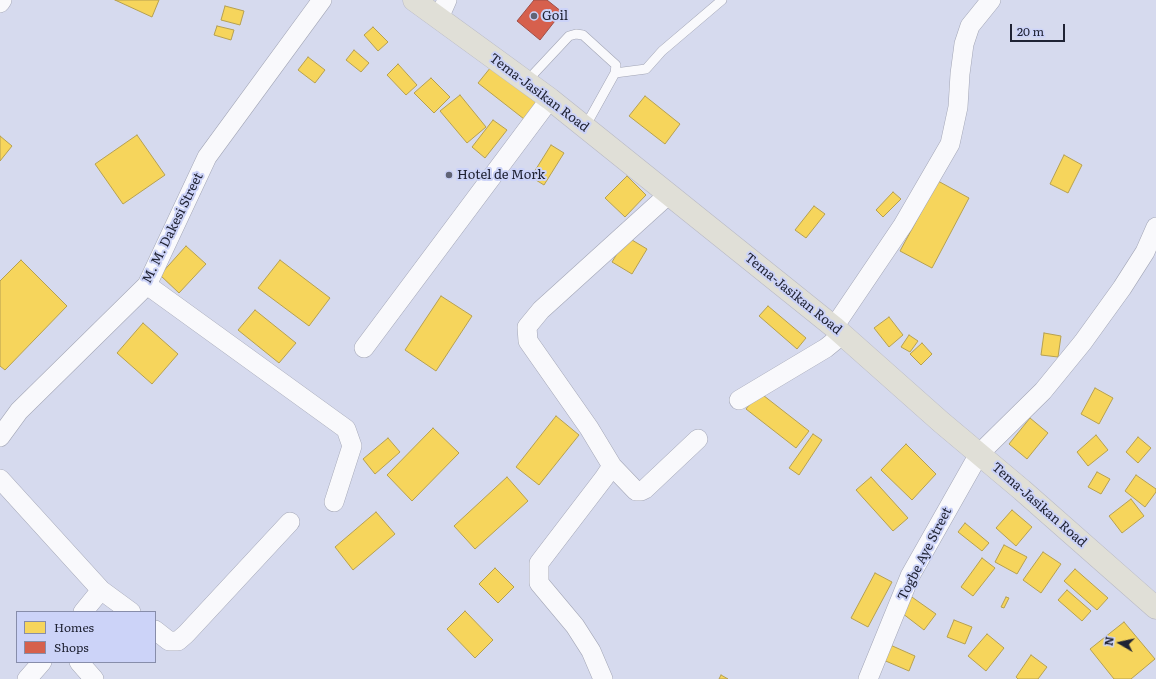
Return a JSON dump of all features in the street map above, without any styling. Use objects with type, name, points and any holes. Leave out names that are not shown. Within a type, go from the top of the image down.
[{"type":"highway","name":"Tema-Jasikan Road","points":[[414,0],[443,9],[526,82],[550,99],[839,331],[941,422],[1022,490],[1156,608]]},
{"type":"street","name":"M. M. Dakesi Street","points":[[0,437],[19,411],[147,285],[207,157],[322,0]]},
{"type":"street","points":[[739,400],[826,348],[839,331],[950,144],[958,107],[964,44],[970,26],[991,0]]},
{"type":"street","points":[[364,348],[550,99]]},
{"type":"street","points":[[669,194],[541,310],[527,327],[528,341],[589,428],[612,466],[636,491],[645,490],[698,439]]},
{"type":"street","name":"Togbe Aye Street","points":[[868,679],[910,576],[979,454],[1043,391],[1083,342],[1126,282],[1145,252],[1156,227]]},
{"type":"street","points":[[147,285],[346,429],[352,446],[334,502]]},
{"type":"street","points":[[603,679],[591,651],[575,626],[539,583],[539,563],[612,466]]},
{"type":"street","points":[[0,479],[101,590],[130,611]]},
{"type":"street","points":[[156,631],[169,641],[178,641],[290,522]]},
{"type":"street","points":[[84,611],[101,590]]},
{"type":"street","points":[[27,679],[41,663]]},
{"type":"street","points":[[80,663],[94,679]]},
{"type":"lane","points":[[616,73],[646,69],[662,51],[722,0]]},
{"type":"lane","points":[[526,82],[569,36],[576,34],[584,35],[616,65],[616,73],[585,127]]},
{"type":"building: Homes","points":[[115,0],[159,0],[152,17]]},
{"type":"building: Homes","points":[[225,6],[244,11],[240,25],[221,20]]},
{"type":"building: Homes","points":[[217,26],[234,30],[231,40],[214,35]]},
{"type":"building: Homes","points":[[373,27],[388,42],[378,51],[364,35]]},
{"type":"building: Homes","points":[[354,50],[369,63],[361,72],[346,60]]},
{"type":"building: Homes","points":[[308,57],[325,70],[315,83],[298,70]]},
{"type":"building: Homes","points":[[398,64],[417,85],[406,95],[387,75]]},
{"type":"building: Homes","points":[[491,67],[537,103],[524,119],[478,83]]},
{"type":"building: Homes","points":[[431,78],[450,97],[434,113],[414,93]]},
{"type":"building: Homes","points":[[460,95],[486,127],[467,143],[440,111]]},
{"type":"building: Homes","points":[[645,96],[680,124],[665,144],[629,116]]},
{"type":"building: Homes","points":[[493,120],[507,130],[485,158],[472,147]]},
{"type":"building: Homes","points":[[137,135],[165,175],[123,204],[95,164]]},
{"type":"building: Homes","points":[[0,136],[12,146],[0,161]]},
{"type":"building: Homes","points":[[551,145],[564,153],[544,185],[531,177]]},
{"type":"building: Homes","points":[[1064,155],[1082,165],[1068,193],[1050,184]]},
{"type":"building: Homes","points":[[627,176],[646,195],[625,217],[605,198]]},
{"type":"building: Homes","points":[[938,181],[969,198],[932,268],[900,251]]},
{"type":"building: Homes","points":[[893,192],[901,199],[883,217],[876,210]]},
{"type":"building: Homes","points":[[814,206],[825,214],[806,238],[795,230]]},
{"type":"building: Homes","points":[[627,237],[647,249],[632,274],[612,262]]},
{"type":"building: Homes","points":[[186,246],[206,264],[179,293],[160,275]]},
{"type":"building: Homes","points":[[21,260],[67,306],[5,370],[0,366],[0,281]]},
{"type":"building: Homes","points":[[280,260],[330,298],[309,326],[258,288]]},
{"type":"building: Homes","points":[[441,296],[472,316],[436,371],[405,350]]},
{"type":"building: Homes","points":[[768,306],[806,338],[797,349],[759,316]]},
{"type":"building: Homes","points":[[255,310],[296,343],[279,363],[238,330]]},
{"type":"building: Homes","points":[[889,317],[903,335],[889,347],[874,328]]},
{"type":"building: Homes","points":[[143,323],[178,354],[152,384],[117,353]]},
{"type":"building: Homes","points":[[1044,333],[1061,336],[1058,357],[1041,355]]},
{"type":"building: Homes","points":[[909,335],[918,341],[910,352],[901,347]]},
{"type":"building: Homes","points":[[922,343],[932,354],[921,365],[910,354]]},
{"type":"building: Homes","points":[[1095,388],[1113,398],[1099,424],[1081,414]]},
{"type":"building: Homes","points":[[759,392],[809,431],[796,448],[746,409]]},
{"type":"building: Homes","points":[[556,416],[579,435],[539,485],[516,467]]},
{"type":"building: Homes","points":[[1030,418],[1048,433],[1027,459],[1009,444]]},
{"type":"building: Homes","points":[[433,428],[459,453],[412,501],[387,475]]},
{"type":"building: Homes","points":[[813,434],[822,440],[799,475],[789,468]]},
{"type":"building: Homes","points":[[1096,435],[1108,450],[1088,466],[1077,452]]},
{"type":"building: Homes","points":[[1138,437],[1151,448],[1138,463],[1126,452]]},
{"type":"building: Homes","points":[[388,438],[400,452],[375,474],[363,459]]},
{"type":"building: Homes","points":[[906,444],[936,474],[912,500],[881,470]]},
{"type":"building: Homes","points":[[1097,472],[1110,479],[1101,494],[1088,487]]},
{"type":"building: Homes","points":[[1136,475],[1156,489],[1156,492],[1145,507],[1125,491]]},
{"type":"building: Homes","points":[[507,477],[528,501],[475,549],[454,526]]},
{"type":"building: Homes","points":[[871,477],[908,518],[893,531],[856,490]]},
{"type":"building: Homes","points":[[1131,499],[1144,516],[1122,533],[1109,516]]},
{"type":"building: Homes","points":[[1012,510],[1032,527],[1016,546],[996,528]]},
{"type":"building: Homes","points":[[376,512],[395,534],[353,570],[335,547]]},
{"type":"building: Homes","points":[[965,523],[989,543],[982,551],[958,532]]},
{"type":"building: Homes","points":[[1004,545],[1027,557],[1017,574],[995,562]]},
{"type":"building: Homes","points":[[1043,552],[1061,564],[1041,593],[1023,580]]},
{"type":"building: Homes","points":[[982,558],[995,568],[973,596],[961,587]]},
{"type":"building: Homes","points":[[495,568],[514,587],[498,603],[479,584]]},
{"type":"building: Homes","points":[[1075,569],[1108,598],[1097,610],[1064,581]]},
{"type":"building: Homes","points":[[875,573],[892,582],[868,627],[851,618]]},
{"type":"building: Homes","points":[[1067,590],[1091,611],[1082,621],[1058,600]]},
{"type":"building: Homes","points":[[909,595],[936,614],[924,630],[898,610]]},
{"type":"building: Homes","points":[[1006,597],[1009,598],[1004,608],[1001,607]]},
{"type":"building: Homes","points":[[465,611],[493,640],[475,658],[447,629]]},
{"type":"building: Homes","points":[[954,620],[972,627],[965,644],[947,637]]},
{"type":"building: Homes","points":[[1124,622],[1155,659],[1131,679],[1114,679],[1090,649]]},
{"type":"building: Homes","points":[[987,634],[1004,648],[986,671],[968,656]]},
{"type":"building: Homes","points":[[888,644],[915,656],[909,671],[881,659]]},
{"type":"building: Homes","points":[[1031,655],[1047,667],[1038,679],[1018,679],[1016,677]]},
{"type":"building: Homes","points":[[721,675],[728,679],[719,679]]},
{"type":"building: Shops","points":[[534,0],[547,0],[562,12],[540,40],[517,21]]},
{"type":"place","name":"Goil","points":[[534,16]]},
{"type":"place","name":"Hotel de Mork","points":[[449,175]]}]
